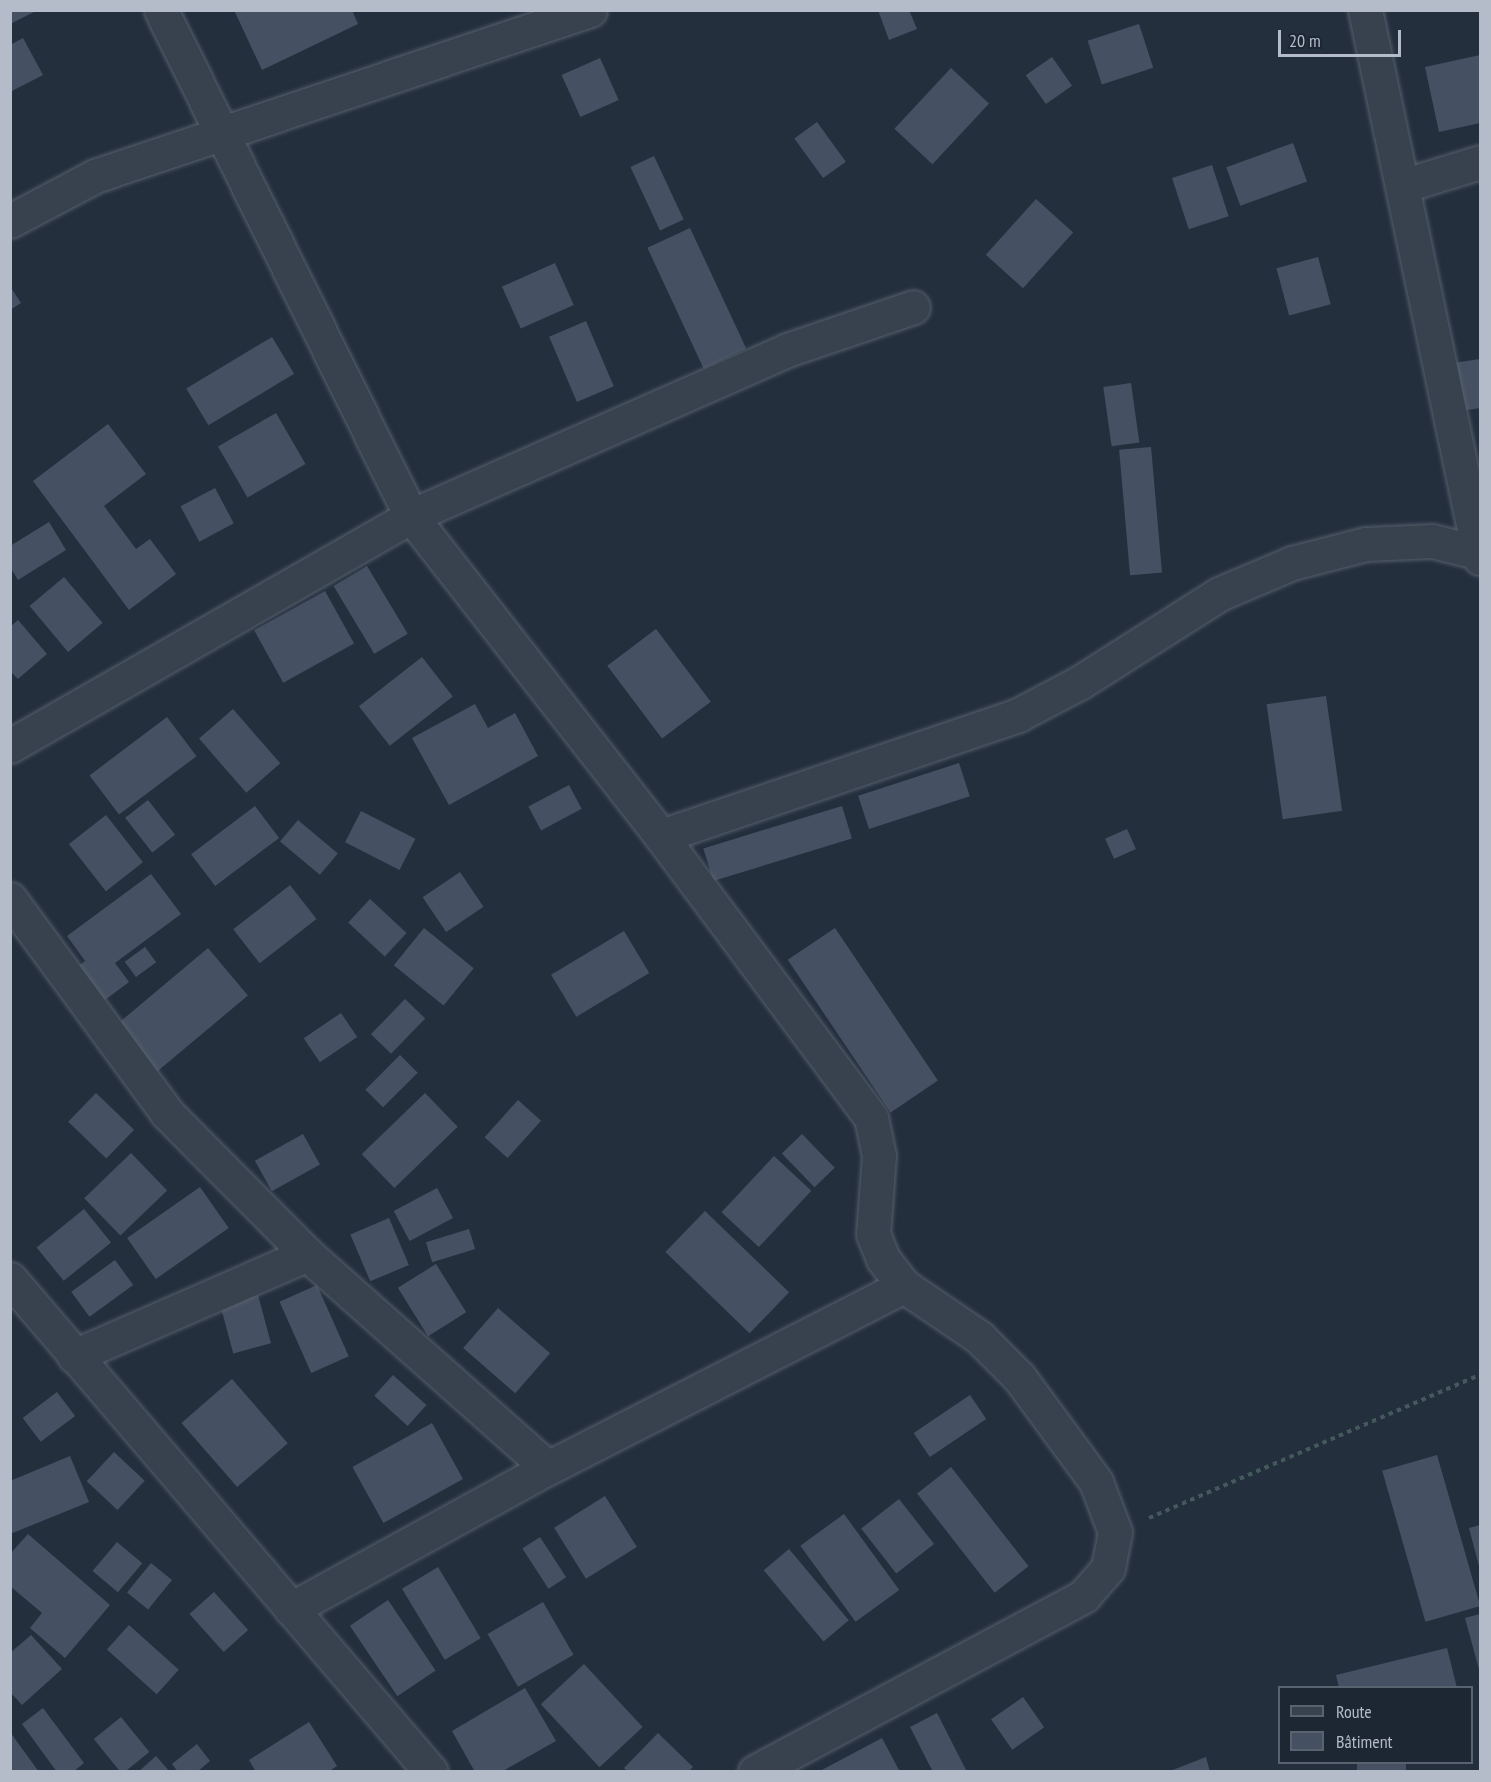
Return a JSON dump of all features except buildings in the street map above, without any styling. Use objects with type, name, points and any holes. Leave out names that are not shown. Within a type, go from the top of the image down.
[{"type":"street","points":[[161,10],[411,516],[661,836],[871,1118],[879,1155],[873,1234],[883,1259],[904,1287],[979,1337],[1019,1377],[1096,1482],[1115,1533],[1108,1568],[1084,1596],[755,1772]]},
{"type":"street","points":[[10,221],[95,176],[590,10]]},
{"type":"street","points":[[661,836],[1018,715],[1079,683],[1219,594],[1292,564],[1366,544],[1432,541],[1480,555],[1405,184],[1365,10]]},
{"type":"street","points":[[1405,184],[1480,162]]},
{"type":"street","points":[[10,746],[411,516],[786,350],[912,307]]},
{"type":"street","points":[[10,899],[168,1113],[307,1254],[548,1468]]},
{"type":"street","points":[[74,1356],[307,1254]]},
{"type":"street","points":[[10,1279],[431,1772]]},
{"type":"street","points":[[291,1609],[548,1468],[904,1287]]},
{"type":"path","points":[[1115,1533],[1480,1375]]}]
